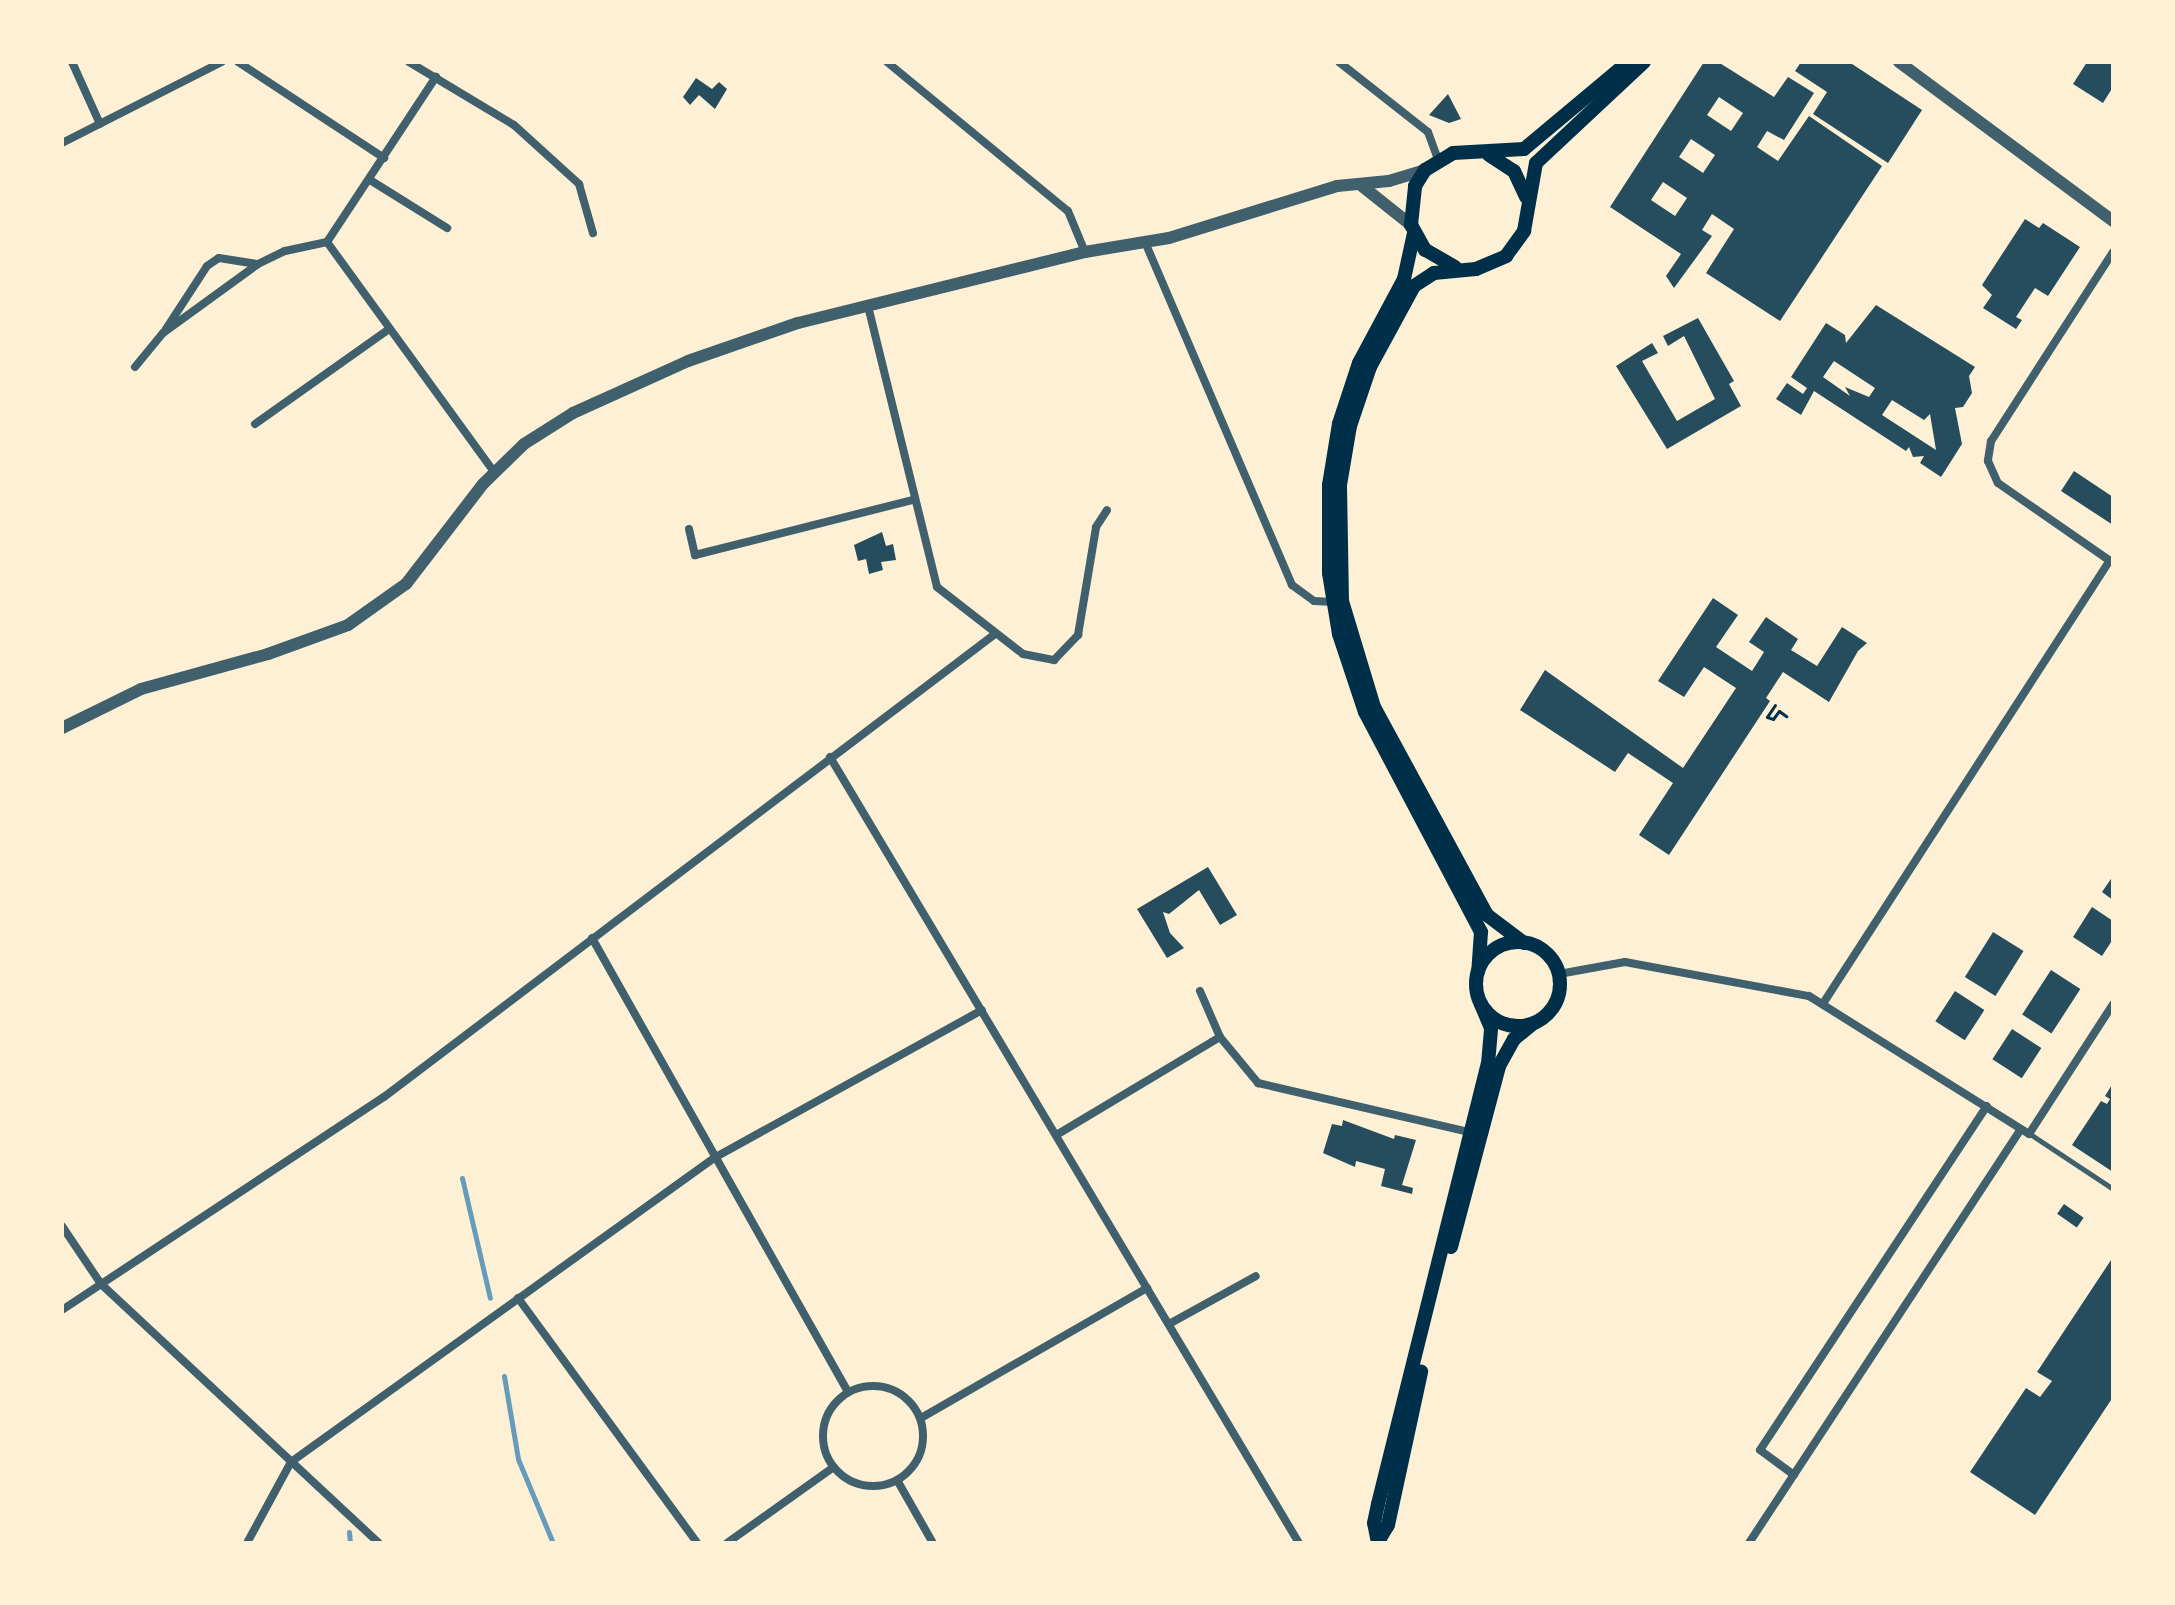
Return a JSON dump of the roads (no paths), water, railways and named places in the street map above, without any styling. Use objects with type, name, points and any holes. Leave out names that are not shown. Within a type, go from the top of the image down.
[{"type":"main road","points":[[1378,1541],[1374,1523],[1378,1504],[1491,1043],[1491,1028],[1481,1004],[1478,971],[1481,932],[1365,712],[1333,602],[1327,514],[1339,424],[1365,349],[1404,279],[1413,229],[1415,186],[1425,170],[1453,153],[1524,149],[1628,62]]},
{"type":"main road","points":[[1378,1541],[1388,1525],[1483,1120],[1508,1048],[1553,1008],[1559,974],[1546,953],[1524,943],[1487,915],[1396,752],[1357,659],[1339,572],[1342,470],[1370,367],[1414,286],[1434,273],[1484,267],[1506,256],[1524,231],[1530,174],[1544,151],[1644,62]]},
{"type":"main road","points":[[1485,153],[1514,171],[1528,201]]},
{"type":"main road","points":[[1413,229],[1425,250],[1460,269]]},
{"type":"main road","points":[[1478,971],[1496,949],[1524,943]]},
{"type":"main road","points":[[1481,1004],[1498,1021],[1534,1023]]},
{"type":"street","points":[[72,62],[100,124]]},
{"type":"street","points":[[62,143],[222,62]]},
{"type":"street","points":[[238,62],[384,158]]},
{"type":"street","points":[[409,62],[514,125],[579,184],[593,233]]},
{"type":"street","points":[[887,62],[1068,211],[1085,252]]},
{"type":"street","points":[[1339,62],[1428,132],[1438,160]]},
{"type":"street","points":[[1899,62],[2113,221]]},
{"type":"street","points":[[163,333],[258,264],[285,251],[327,242],[436,77]]},
{"type":"street","points":[[62,728],[141,689],[298,644],[360,617],[406,584],[494,472],[544,430],[615,393],[755,335],[1085,252],[1145,242],[1337,186],[1362,186],[1425,170]]},
{"type":"street","points":[[370,180],[447,228]]},
{"type":"street","points":[[1362,186],[1413,229]]},
{"type":"street","points":[[327,242],[494,472]]},
{"type":"street","points":[[1145,242],[1292,585],[1314,601],[1333,602]]},
{"type":"street","points":[[1824,1002],[2111,562],[1998,483],[1988,461],[1991,441],[2113,252]]},
{"type":"street","points":[[135,367],[163,333],[207,266],[219,258],[258,264]]},
{"type":"street","points":[[868,306],[913,500],[937,587],[995,634],[1033,659],[1054,660],[1078,635],[1096,527],[1107,510]]},
{"type":"street","points":[[255,424],[388,330]]},
{"type":"street","points":[[689,529],[695,555],[913,500]]},
{"type":"street","points":[[62,1310],[384,1097],[995,634]]},
{"type":"street","points":[[830,757],[1058,1134],[1299,1543]]},
{"type":"street","points":[[592,938],[848,1392]]},
{"type":"street","points":[[1559,974],[1625,962],[1780,988],[1824,1002],[2025,1131]]},
{"type":"street","points":[[1200,991],[1220,1037],[1258,1083],[1468,1132]]},
{"type":"street","points":[[1749,1543],[2113,1004]]},
{"type":"street","points":[[247,1543],[291,1462],[714,1158],[982,1010]]},
{"type":"street","points":[[1058,1134],[1220,1037]]},
{"type":"street","points":[[1794,1475],[1760,1450],[1987,1106]]},
{"type":"street","points":[[62,1226],[101,1284],[379,1543]]},
{"type":"street","points":[[1169,1324],[1256,1276]]},
{"type":"street","points":[[921,1418],[1147,1288]]},
{"type":"street","points":[[518,1298],[697,1543]]},
{"type":"street","points":[[874,1385],[891,1388],[912,1403],[921,1418],[922,1451],[897,1480],[864,1485],[834,1467],[823,1431],[834,1404],[848,1392],[874,1385]]},
{"type":"street","points":[[727,1543],[834,1467]]},
{"type":"street","points":[[897,1480],[933,1543]]},
{"type":"lane","points":[[2025,1131],[2113,1189]]},
{"type":"waterway","points":[[462,1178],[490,1298]]},
{"type":"waterway","points":[[504,1376],[518,1459],[553,1543]]},
{"type":"waterway","points":[[349,1532],[350,1543]]}]
